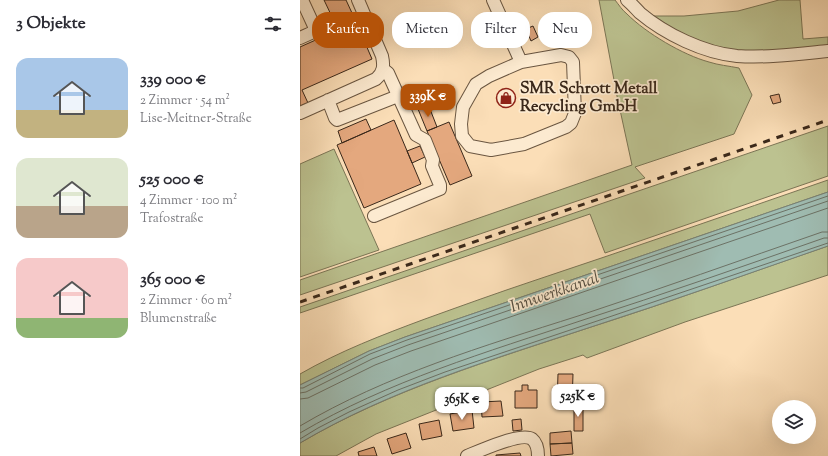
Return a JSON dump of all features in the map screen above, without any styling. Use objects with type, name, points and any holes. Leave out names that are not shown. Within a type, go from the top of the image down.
[{"type":"street","points":[[300,38],[314,31],[314,26],[302,0]]},
{"type":"street","points":[[300,113],[376,79],[380,75],[384,65],[382,56],[358,0]]},
{"type":"street","points":[[493,0],[521,62]]},
{"type":"street","points":[[627,0],[652,22],[677,38],[718,53],[735,56],[769,56],[828,51]]},
{"type":"street","points":[[561,55],[568,57],[573,62],[575,113],[571,122],[566,127],[524,144],[491,150],[470,146],[462,136],[461,124],[463,107],[476,84],[489,76],[521,62],[561,55]]},
{"type":"street","points":[[374,216],[440,189],[440,185],[432,166],[433,160],[425,140],[416,135],[388,72],[383,69]]},
{"type":"street","points":[[323,102],[337,120],[398,96]]},
{"type":"street","points":[[467,456],[514,438],[526,437],[531,438],[537,446],[538,456]]},
{"type":"green space","points":[[599,0],[615,0],[625,12],[644,29],[677,49],[712,63],[739,68],[752,95],[734,134],[635,167],[645,178],[300,295],[300,280],[632,165]]},
{"type":"green space","points":[[779,0],[800,0],[803,39],[828,37],[828,46],[791,50],[737,51],[714,46],[686,36],[654,16],[684,16],[738,11]]},
{"type":"green space","points":[[828,126],[828,176],[605,253],[590,214],[300,313],[300,307]]},
{"type":"green space","points":[[334,149],[379,250],[300,277],[300,164]]},
{"type":"green space","points":[[828,180],[828,192],[405,337],[369,351],[300,385],[300,374],[361,344],[393,331],[506,290]]},
{"type":"green space","points":[[828,246],[828,275],[685,322],[587,358],[583,355],[539,369],[376,434],[336,456],[300,456],[300,443],[334,424],[406,392],[479,364],[650,308]]},
{"type":"water","name":"Innwerkkanal","points":[[828,192],[828,246],[682,297],[481,363],[407,391],[370,407],[300,443],[300,385],[369,351],[405,337]]},
{"type":"building","points":[[324,0],[346,0],[352,12],[330,12]]},
{"type":"building","points":[[533,26],[538,37],[531,41],[530,39],[530,27]]},
{"type":"building","points":[[312,42],[312,48],[367,48],[372,59],[302,90],[308,103],[300,106],[300,47]]},
{"type":"building","points":[[779,94],[781,102],[773,104],[770,96]]},
{"type":"building","points":[[428,104],[437,127],[427,131],[418,109]]},
{"type":"building","points":[[366,119],[371,130],[342,143],[338,131]]},
{"type":"building","points":[[394,120],[421,184],[364,208],[337,145]]},
{"type":"building","points":[[449,122],[472,176],[450,185],[427,131]]},
{"type":"building","points":[[420,146],[425,157],[412,163],[407,151]]},
{"type":"building","points":[[558,374],[573,374],[572,404],[557,404]]},
{"type":"building","points":[[522,385],[528,385],[528,390],[537,390],[537,408],[515,408],[515,391],[522,391]]},
{"type":"building","points":[[501,401],[503,416],[482,417],[481,402]]},
{"type":"building","points":[[574,406],[583,406],[583,431],[574,431]]},
{"type":"building","points":[[472,410],[474,428],[453,431],[450,414]]},
{"type":"building","points":[[521,419],[522,430],[513,431],[512,420]]},
{"type":"building","points":[[439,420],[442,436],[422,440],[419,424]]},
{"type":"building","points":[[571,431],[572,443],[550,444],[550,433]]},
{"type":"building","points":[[406,433],[411,448],[392,454],[387,439]]},
{"type":"building","points":[[572,443],[573,454],[551,456],[550,444]]},
{"type":"building","points":[[374,447],[377,456],[359,456],[358,452]]},
{"type":"building","points":[[520,453],[521,456],[496,456],[496,455]]},
{"type":"railway","points":[[300,302],[828,120]]},
{"type":"place","name":"SMR Schrott Metall Recycling GmbH","points":[[506,98]]}]
